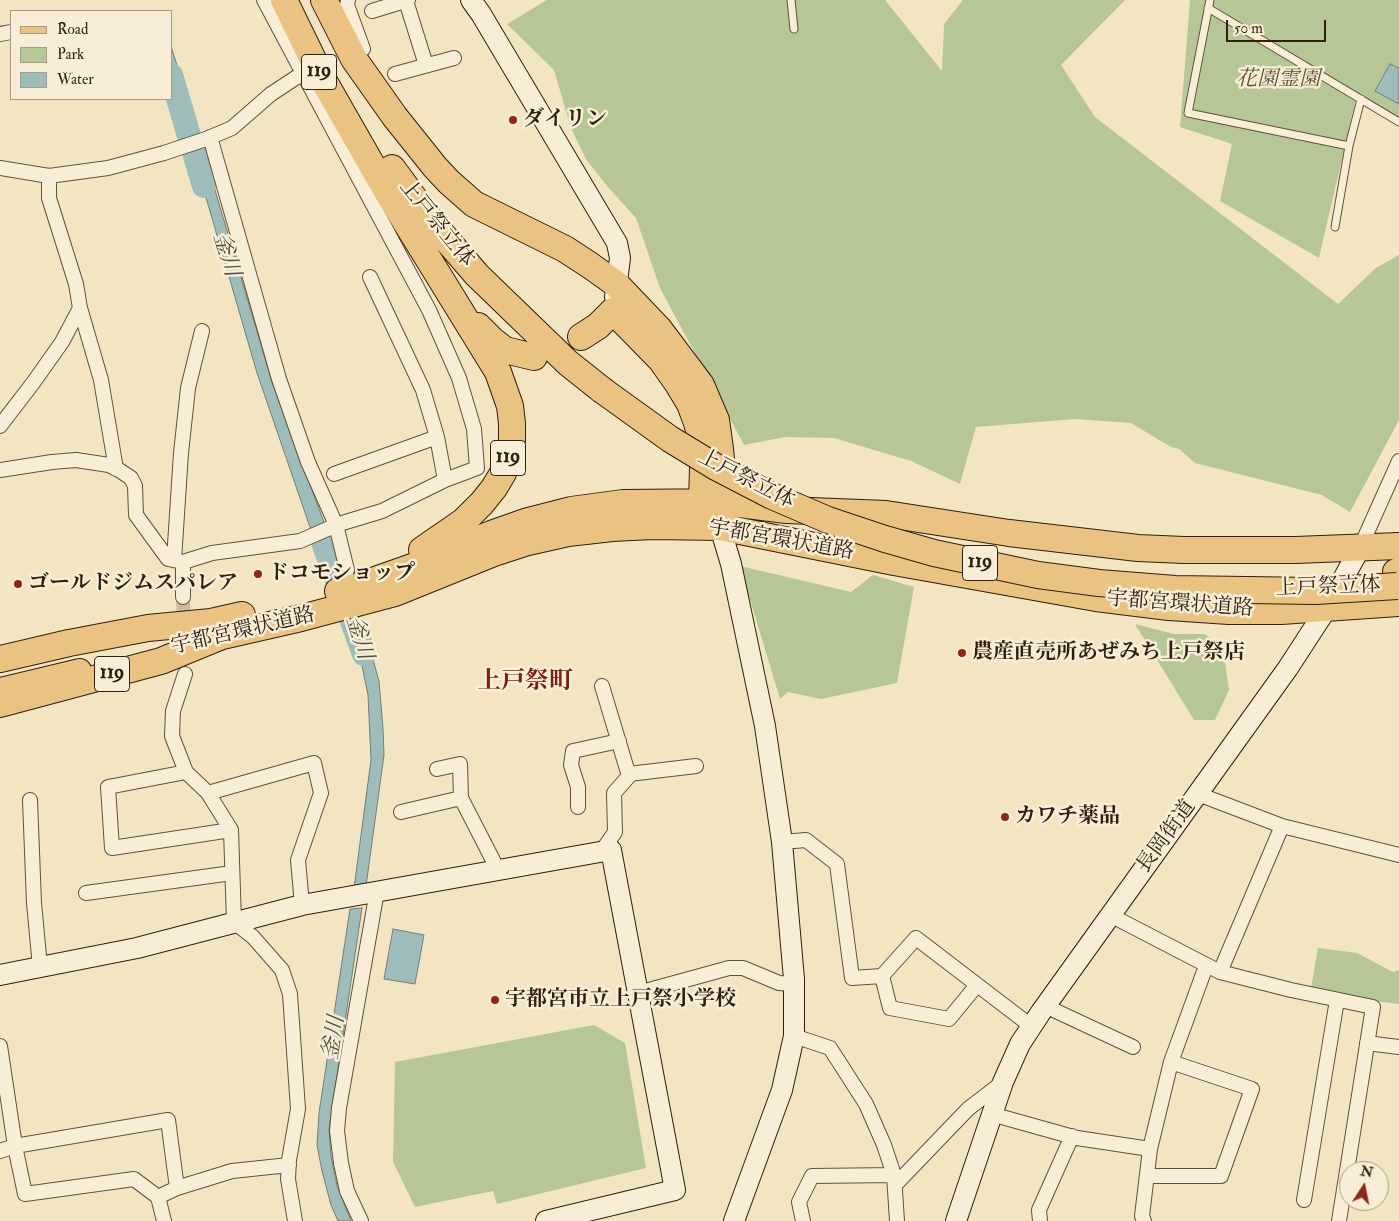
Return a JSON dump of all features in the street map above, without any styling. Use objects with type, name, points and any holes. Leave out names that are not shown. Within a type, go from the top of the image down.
[{"type":"highway","name":"119","points":[[284,0],[321,76],[376,129],[434,167],[474,204],[565,249],[616,284],[659,329],[701,385],[716,420],[720,449],[713,501]]},
{"type":"highway","name":"上戸祭立体","points":[[295,0],[331,70],[376,129]]},
{"type":"highway","name":"上戸祭立体","points":[[314,0],[402,184],[433,224],[477,275],[568,363],[606,385],[670,439],[716,467],[772,496],[828,520],[934,553],[1038,575],[1099,583],[1175,589],[1316,591],[1398,584]]},
{"type":"highway","name":"119","points":[[324,0],[354,59],[376,129],[437,274],[498,372],[510,406],[512,423],[512,441],[509,457],[503,473],[482,503],[447,535],[411,558],[357,586]]},
{"type":"highway","name":"119","points":[[437,274],[474,322],[492,340],[505,350],[534,357]]},
{"type":"highway","points":[[581,337],[598,326],[613,311],[661,360],[690,404],[702,442],[703,468],[720,527]]},
{"type":"highway","name":"宇都宮環状道路","points":[[217,629],[298,610],[357,586],[432,560],[491,534],[537,519],[571,510],[623,503],[713,501],[786,510],[886,514],[1009,534],[1138,548],[1201,550],[1399,546]]},
{"type":"highway","name":"宇都宮環状道路","points":[[357,586],[395,593],[528,542],[568,533],[652,526],[720,527],[894,562],[1096,598],[1169,607],[1229,611],[1280,611],[1328,608],[1398,584]]},
{"type":"highway","name":"119","points":[[0,659],[69,642],[148,628],[217,629]]},
{"type":"highway","name":"119","points":[[0,704],[161,661],[217,629]]},
{"type":"main road","name":"宇都宮環状道路","points":[[0,673],[217,629]]},
{"type":"main road","name":"宇都宮環状道路","points":[[0,689],[217,629]]},
{"type":"street","points":[[0,470],[76,460],[109,465],[130,478],[135,486],[136,515],[168,559],[178,561],[212,553],[300,541],[336,525],[382,511],[446,480],[477,468],[474,429],[459,378],[429,310],[264,0]]},
{"type":"street","points":[[348,0],[347,5],[363,49]]},
{"type":"street","points":[[372,11],[407,0],[426,65]]},
{"type":"street","points":[[471,0],[482,14],[617,243],[620,258],[613,311]]},
{"type":"street","points":[[395,74],[454,58]]},
{"type":"street","points":[[0,168],[49,176],[108,168],[164,153],[232,128],[271,94],[303,73]]},
{"type":"street","points":[[208,138],[279,380],[308,462],[336,525],[357,586]]},
{"type":"street","points":[[49,176],[49,198],[76,284],[80,308],[100,380],[116,469]]},
{"type":"street","points":[[370,277],[423,390],[438,437],[446,480]]},
{"type":"street","points":[[1,420],[33,383],[62,342],[80,308]]},
{"type":"street","points":[[183,598],[178,561],[181,453],[188,388],[202,331]]},
{"type":"street","points":[[334,474],[438,437]]},
{"type":"street","name":"長岡街道","points":[[956,1221],[1002,1082],[1020,1044],[1045,1006],[1271,692],[1328,608],[1360,548],[1399,461]]},
{"type":"street","points":[[720,527],[731,564],[765,726],[782,842],[794,984],[794,1036],[782,1090],[734,1221]]},
{"type":"street","points":[[186,674],[172,711],[172,736],[186,772],[208,793],[231,830],[234,922]]},
{"type":"street","points":[[602,686],[629,774],[614,793],[614,832],[602,851]]},
{"type":"street","points":[[578,807],[578,787],[571,765],[573,751],[619,741]]},
{"type":"street","points":[[208,793],[314,763],[321,793],[298,860],[302,905]]},
{"type":"street","points":[[437,769],[460,764],[461,798],[498,870]]},
{"type":"street","points":[[629,774],[696,766]]},
{"type":"street","points":[[186,772],[108,786],[112,848],[231,830]]},
{"type":"street","points":[[1198,794],[1282,826],[1399,855]]},
{"type":"street","points":[[401,812],[461,798]]},
{"type":"street","points":[[30,800],[34,903],[40,967]]},
{"type":"street","points":[[1220,972],[1282,826]]},
{"type":"street","points":[[782,842],[806,840],[837,864],[852,978],[882,976],[916,938],[1031,1026]]},
{"type":"street","points":[[0,975],[138,948],[302,905],[611,850],[675,1190],[546,1221]]},
{"type":"street","points":[[86,893],[232,873]]},
{"type":"street","points":[[361,1221],[347,1191],[337,1131],[339,1108],[377,891]]},
{"type":"street","points":[[1110,915],[1220,972],[1373,1007],[1339,1221]]},
{"type":"street","points":[[234,922],[253,936],[282,970],[290,994],[298,1109],[288,1179],[295,1221]]},
{"type":"street","points":[[1144,1221],[1142,1216],[1150,1149],[1171,1062],[1206,966]]},
{"type":"street","points":[[638,993],[730,968],[743,968],[779,983],[794,984]]},
{"type":"street","points":[[882,976],[890,1008],[949,1019],[977,985]]},
{"type":"street","points":[[1304,1200],[1337,1000]]},
{"type":"street","points":[[1045,1006],[1133,1047]]},
{"type":"street","points":[[794,1036],[830,1048],[866,1104],[884,1145],[895,1180],[897,1221]]},
{"type":"street","points":[[1367,1043],[1399,1047]]},
{"type":"street","points":[[0,1046],[15,1146],[25,1194],[134,1179],[158,1197],[164,1221]]},
{"type":"street","points":[[1147,1176],[1221,1176],[1252,1089],[1171,1062]]},
{"type":"street","points":[[803,1221],[799,1202],[812,1176],[895,1180],[968,1109],[1002,1082]]},
{"type":"street","points":[[991,1114],[1072,1136],[1150,1149]]},
{"type":"street","points":[[0,1150],[168,1120],[177,1188]]},
{"type":"street","points":[[1040,1221],[1039,1210],[1072,1136]]},
{"type":"street","points":[[158,1197],[177,1188],[232,1171],[289,1165]]},
{"type":"lane","points":[[790,0],[794,29]]},
{"type":"lane","points":[[1210,0],[1188,113],[1349,146]]},
{"type":"lane","points":[[1208,8],[1399,122]]},
{"type":"lane","points":[[1335,227],[1349,146],[1362,99]]},
{"type":"green space","points":[[547,0],[885,0],[942,71],[944,24],[963,0],[1125,0],[1061,65],[1095,117],[1338,304],[1376,268],[1399,255],[1399,420],[1350,512],[1322,495],[1195,463],[1179,449],[1171,447],[1131,423],[1075,419],[976,427],[960,484],[911,461],[834,438],[785,437],[744,445],[660,288],[636,218],[586,159],[571,128],[554,70],[507,24]]},
{"type":"green space","name":"花園霊園","points":[[1190,0],[1399,0],[1399,120],[1356,98],[1319,258],[1220,201],[1232,144],[1180,127]]},
{"type":"green space","points":[[740,566],[851,592],[873,575],[914,587],[897,683],[821,699],[788,692],[780,699]]},
{"type":"green space","points":[[1135,624],[1174,634],[1205,634],[1223,649],[1229,690],[1215,720],[1194,720]]},
{"type":"green space","points":[[1318,948],[1357,953],[1393,972],[1399,970],[1399,1004],[1310,994]]},
{"type":"green space","points":[[594,1025],[625,1043],[646,1168],[497,1204],[493,1191],[415,1207],[393,1162],[395,1062]]},
{"type":"water","points":[[172,49],[199,136],[187,140],[172,89]]},
{"type":"water","points":[[1390,64],[1399,68],[1399,104],[1375,91]]},
{"type":"water","points":[[204,153],[272,382],[325,525],[311,530],[257,373],[194,156]]},
{"type":"water","points":[[328,536],[342,574],[327,578],[315,541]]},
{"type":"water","points":[[360,623],[379,681],[384,755],[366,886],[354,888],[371,760],[368,695],[361,661],[348,626]]},
{"type":"water","points":[[362,908],[329,1129],[331,1156],[337,1186],[351,1221],[338,1221],[331,1205],[317,1145],[319,1113],[350,909]]},
{"type":"water","points":[[393,929],[424,935],[415,984],[384,979]]},
{"type":"waterway","name":"釜川","points":[[172,78],[204,186]]},
{"type":"waterway","name":"釜川","points":[[324,545],[364,654]]},
{"type":"tunnel","points":[[183,597],[184,629]]},
{"type":"place","name":"ダイリン","points":[[513,120]]},
{"type":"place","name":"ドコモショップ","points":[[258,574]]},
{"type":"place","name":"ゴールドジムスパレア","points":[[18,584]]},
{"type":"place","name":"農産直売所あぜみち上戸祭店","points":[[962,653]]},
{"type":"place","name":"カワチ薬品","points":[[1005,817]]},
{"type":"place","name":"宇都宮市立上戸祭小学校","points":[[495,1000]]},
{"type":"district","name":"上戸祭町","points":[[525,683]]}]
